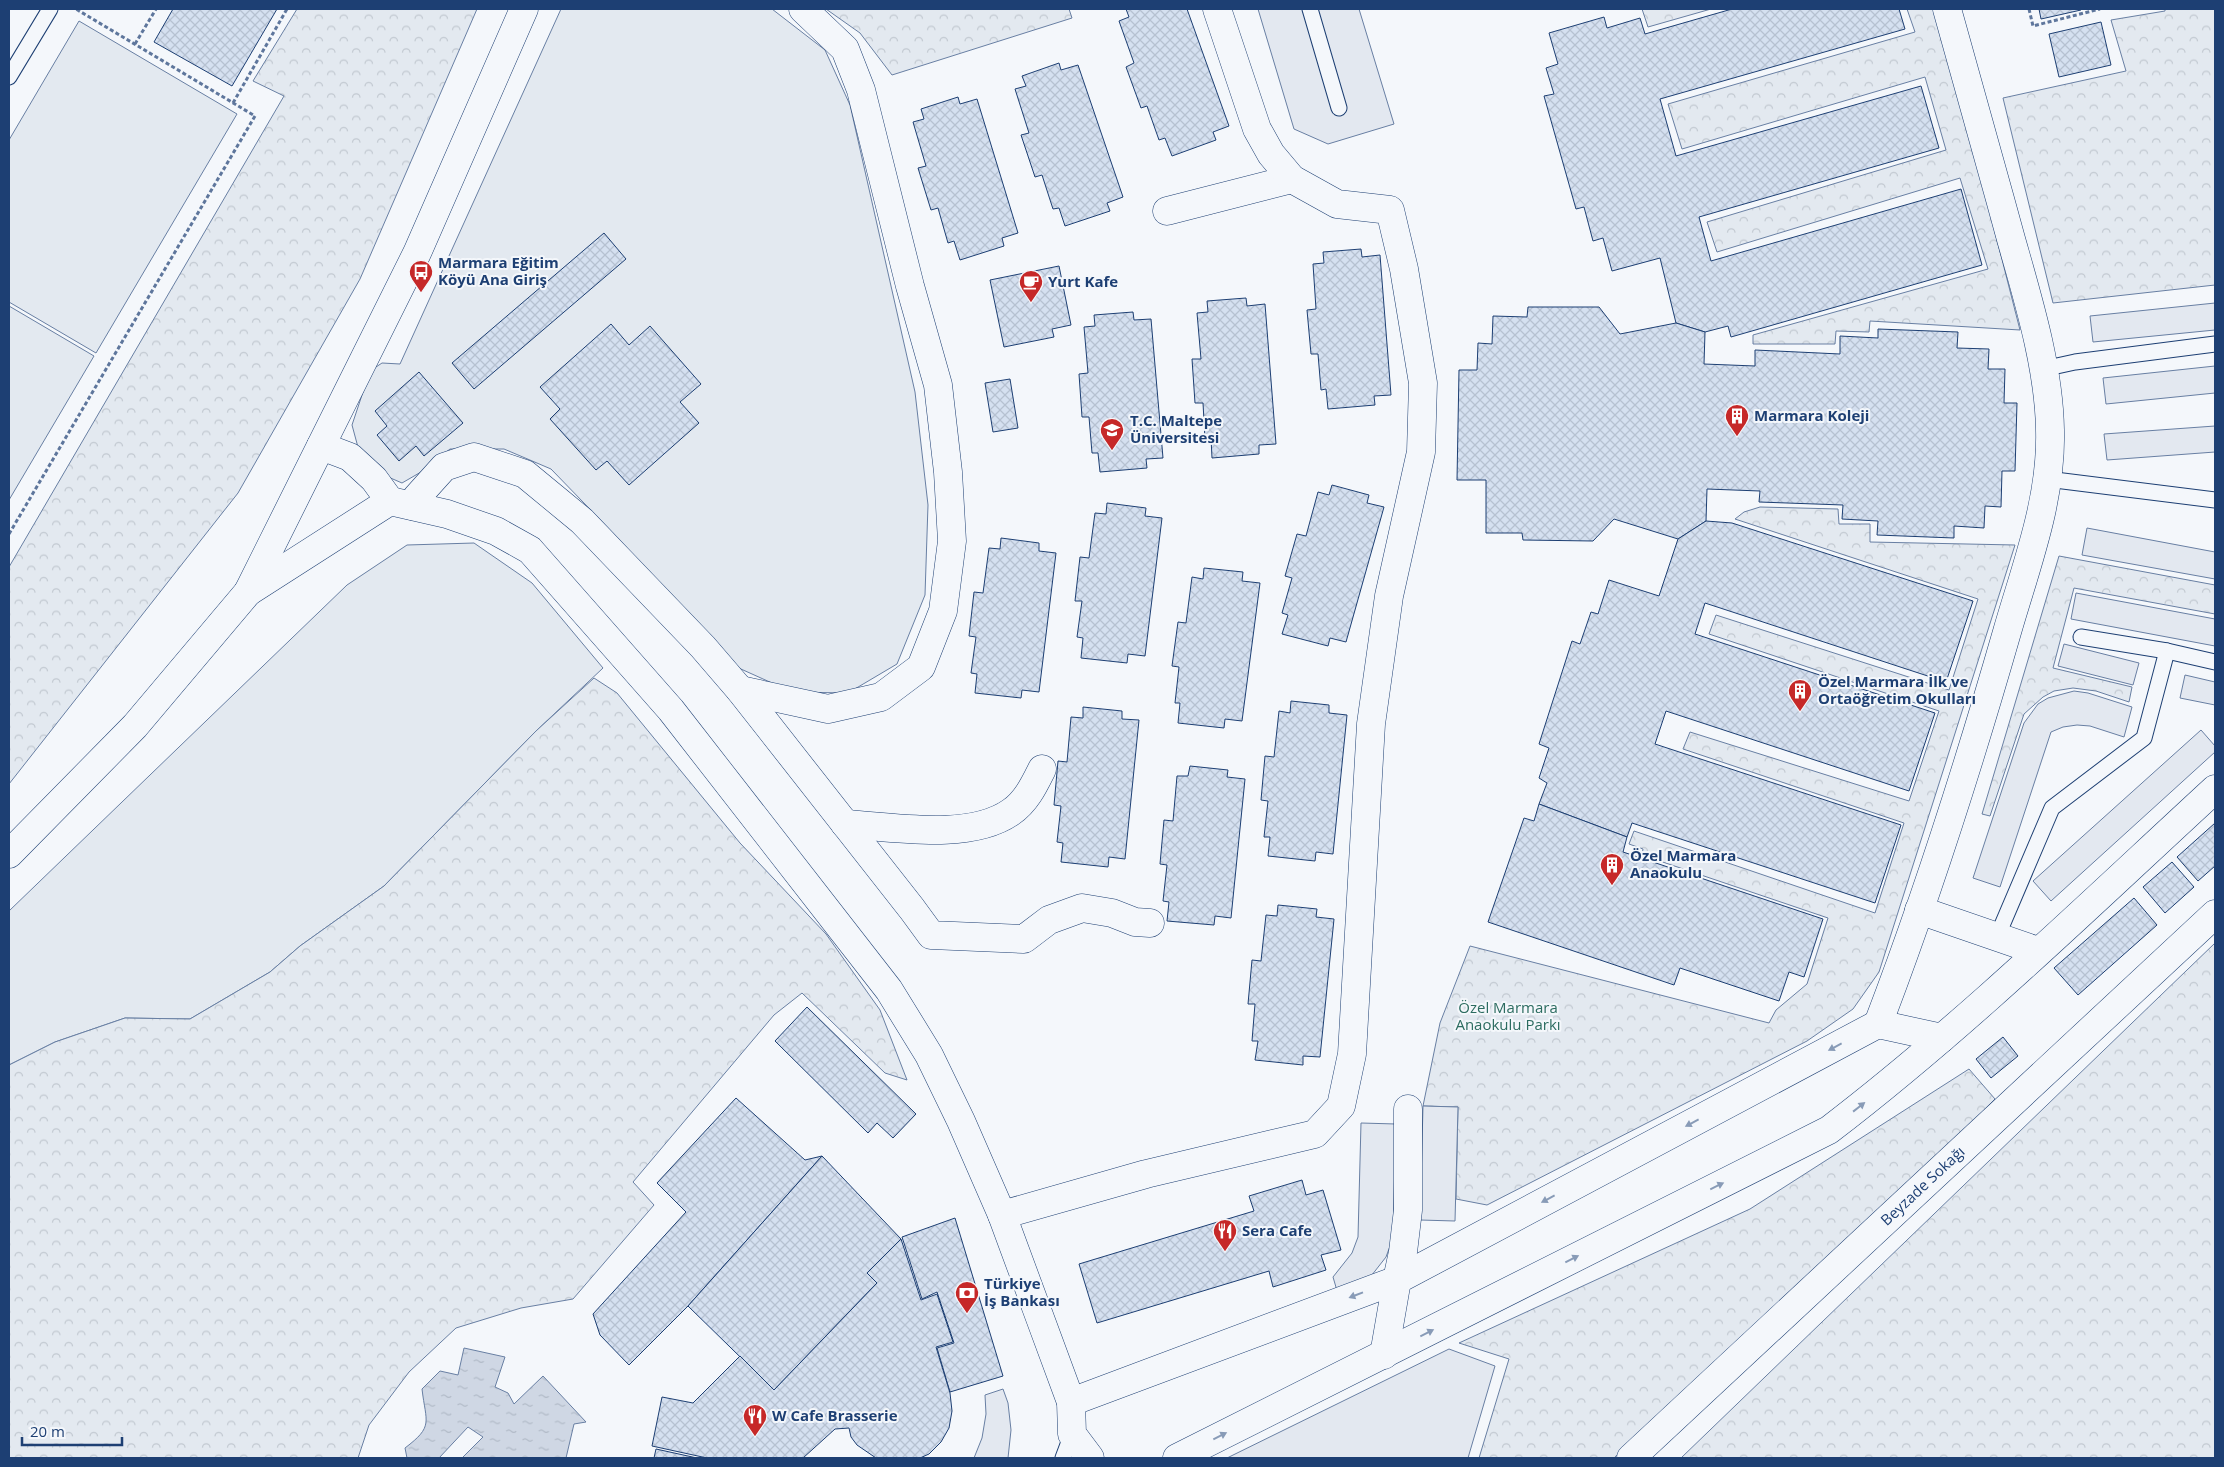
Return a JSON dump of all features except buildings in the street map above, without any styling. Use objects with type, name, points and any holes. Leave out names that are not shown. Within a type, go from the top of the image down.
[{"type":"street","points":[[9,854],[135,726],[248,592],[417,253],[524,9]]},
{"type":"street","points":[[740,690],[828,709],[881,697],[921,668],[943,611],[952,541],[948,472],[938,385],[910,286],[861,90],[845,49],[803,9]]},
{"type":"street","points":[[1002,1215],[1146,1174],[1315,1134],[1341,1106],[1352,1054],[1371,724],[1389,596],[1421,452],[1423,383],[1404,269],[1390,210],[1336,204],[1292,179],[1271,154],[1257,129],[1217,9]]},
{"type":"street","points":[[1878,1024],[1919,910],[1978,734],[2042,510],[2048,479],[2050,428],[2043,369],[2027,297],[1947,9]]},
{"type":"street","points":[[1167,211],[1292,179]]},
{"type":"street","points":[[321,446],[350,458],[402,504],[447,514],[496,532],[530,550],[671,710],[889,990],[929,1055],[961,1121],[1002,1215],[1071,1402],[1068,1446],[1090,1458]]},
{"type":"street","points":[[248,592],[417,497],[444,467],[474,457],[525,474],[582,521],[703,647],[740,690],[931,935],[1024,940],[1049,920],[1082,908],[1112,913],[1135,922],[1150,923]]},
{"type":"street","points":[[845,824],[933,829],[981,826],[1011,812],[1028,794],[1042,769]]},
{"type":"street","points":[[1177,1458],[1829,1130],[1895,1080],[2215,790]]},
{"type":"street","points":[[1919,910],[2038,951]]},
{"type":"street","name":"Beyzade Sokağı","points":[[1631,1458],[2215,914]]},
{"type":"street","points":[[1071,1402],[1396,1280],[1878,1024],[1942,1038]]},
{"type":"street","points":[[1384,1355],[1396,1280],[1403,1252],[1408,1210],[1408,1109]]},
{"type":"lane","points":[[9,77],[50,9]]},
{"type":"lane","points":[[1310,9],[1339,108]]},
{"type":"lane","points":[[2043,369],[2075,362],[2215,344]]},
{"type":"lane","points":[[2048,479],[2215,500]]},
{"type":"lane","points":[[2081,637],[2167,651],[2215,662]]},
{"type":"lane","points":[[1997,937],[2052,808],[2144,738],[2167,651]]},
{"type":"path","points":[[9,534],[255,116],[76,9]]},
{"type":"path","points":[[135,44],[156,9]]},
{"type":"path","points":[[233,103],[287,9]]},
{"type":"path","points":[[2029,9],[2033,26],[2100,9]]},
{"type":"green space","points":[[297,9],[477,9],[360,279],[238,493],[9,784],[9,567],[284,96],[253,81]]},
{"type":"green space","points":[[561,9],[772,9],[825,50],[850,105],[915,392],[928,505],[925,595],[897,664],[848,693],[792,692],[732,665],[615,535],[551,469],[504,449],[450,449],[421,472],[402,483],[379,473],[359,451],[352,425],[370,371],[382,363],[400,364]]},
{"type":"green space","points":[[826,9],[1069,9],[1072,18],[892,75],[860,33]]},
{"type":"green space","points":[[1642,9],[1711,9],[1648,27]]},
{"type":"green space","points":[[1907,9],[1938,9],[2020,330],[1870,321],[1869,332],[1836,331],[1835,344],[1753,344],[1753,335],[1988,269],[1960,178],[1717,252],[1707,222],[1946,150],[1925,77],[1682,149],[1668,104],[1915,32]]},
{"type":"green space","points":[[2165,9],[2215,9],[2215,285],[2053,303],[2003,98],[2126,71],[2111,20],[2165,11]]},
{"type":"green space","points":[[79,21],[237,114],[96,353],[9,302],[9,140]]},
{"type":"green space","points":[[9,306],[94,356],[9,500]]},
{"type":"green space","name":"Özel Marmara Anaokulu Parkı","points":[[1760,507],[1838,509],[1839,524],[1870,524],[1870,542],[2015,545],[1879,972],[1853,1009],[1807,1041],[1487,1205],[1456,1199],[1458,1107],[1423,1106],[1440,1023],[1470,946],[1769,1023],[1776,1010],[1807,984],[1828,918],[1642,855],[1643,849],[1629,844],[1634,831],[1875,913],[1904,823],[1683,749],[1690,732],[1909,801],[1939,711],[1709,634],[1716,615],[1949,690],[1978,599],[1735,519],[1744,512]]},
{"type":"green space","points":[[474,543],[532,583],[603,668],[536,731],[384,886],[300,946],[270,972],[190,1019],[125,1018],[55,1042],[9,1065],[9,911],[347,585],[407,545]]},
{"type":"green space","points":[[2059,556],[2215,585],[2215,614],[2074,588],[2053,668],[2132,687],[2129,702],[2096,691],[2073,688],[2054,691],[2043,697],[2024,714],[1990,816],[1982,814]]},
{"type":"green space","points":[[594,678],[617,693],[740,843],[826,934],[880,1010],[907,1080],[885,1073],[802,993],[774,1015],[633,1182],[654,1205],[573,1299],[521,1308],[456,1328],[409,1372],[369,1425],[358,1458],[9,1458],[9,1065],[55,1042],[125,1018],[190,1019],[270,972],[300,946],[384,886],[536,731]]},
{"type":"green space","points":[[2215,943],[2215,1458],[1681,1458]]},
{"type":"green space","points":[[1969,1069],[1995,1099],[1931,1163],[1614,1458],[1479,1458],[1509,1359],[1459,1343],[1750,1209]]},
{"type":"shaded area","points":[[1258,9],[1359,9],[1394,124],[1328,144],[1294,129]]},
{"type":"shaded area","points":[[2215,303],[2215,330],[2093,342],[2090,316]]},
{"type":"shaded area","points":[[2215,366],[2215,393],[2106,404],[2103,378]]},
{"type":"shaded area","points":[[2215,426],[2215,452],[2107,460],[2104,434]]},
{"type":"shaded area","points":[[2087,528],[2215,552],[2215,579],[2082,555]]},
{"type":"shaded area","points":[[2076,593],[2215,619],[2215,646],[2071,619]]},
{"type":"shaded area","points":[[2064,644],[2139,663],[2133,685],[2058,666]]},
{"type":"shaded area","points":[[2185,675],[2215,682],[2215,705],[2180,698]]},
{"type":"shaded area","points":[[2074,691],[2088,693],[2132,707],[2124,737],[2090,726],[2077,725],[2063,727],[2051,732],[2000,887],[1973,878],[2024,723],[2038,704],[2048,698]]},
{"type":"shaded area","points":[[2201,730],[2215,746],[2215,752],[2051,901],[2033,881]]},
{"type":"shaded area","points":[[1423,1106],[1458,1107],[1455,1221],[1420,1220]]},
{"type":"shaded area","points":[[1361,1123],[1396,1124],[1393,1238],[1386,1257],[1368,1280],[1338,1294],[1333,1277],[1352,1253],[1358,1237]]},
{"type":"shaded area","points":[[1449,1349],[1495,1366],[1468,1458],[1227,1458]]},
{"type":"shaded area","points":[[1003,1389],[1008,1403],[1011,1430],[1008,1458],[974,1458],[982,1438],[986,1414],[985,1395]]},
{"type":"water","points":[[464,1348],[505,1357],[495,1387],[508,1393],[514,1404],[543,1376],[586,1422],[574,1424],[566,1458],[462,1458],[483,1437],[468,1427],[439,1458],[407,1458],[405,1448],[420,1434],[426,1423],[422,1389],[440,1371],[458,1375]]},
{"type":"place","name":"Marmara Eğitim Köyü Ana Giriş","points":[[421,293]]},
{"type":"place","name":"Yurt Kafe","points":[[1031,303]]},
{"type":"place","name":"Marmara Koleji","points":[[1737,437]]},
{"type":"place","name":"T.C. Maltepe Üniversitesi","points":[[1112,451]]},
{"type":"place","name":"Özel Marmara İlk ve Ortaöğretim Okulları","points":[[1800,712]]},
{"type":"place","name":"Özel Marmara Anaokulu","points":[[1612,886]]},
{"type":"place","name":"Sera Cafe","points":[[1225,1252]]},
{"type":"place","name":"Türkiye İş Bankası","points":[[967,1314]]},
{"type":"place","name":"W Cafe Brasserie","points":[[755,1437]]}]
